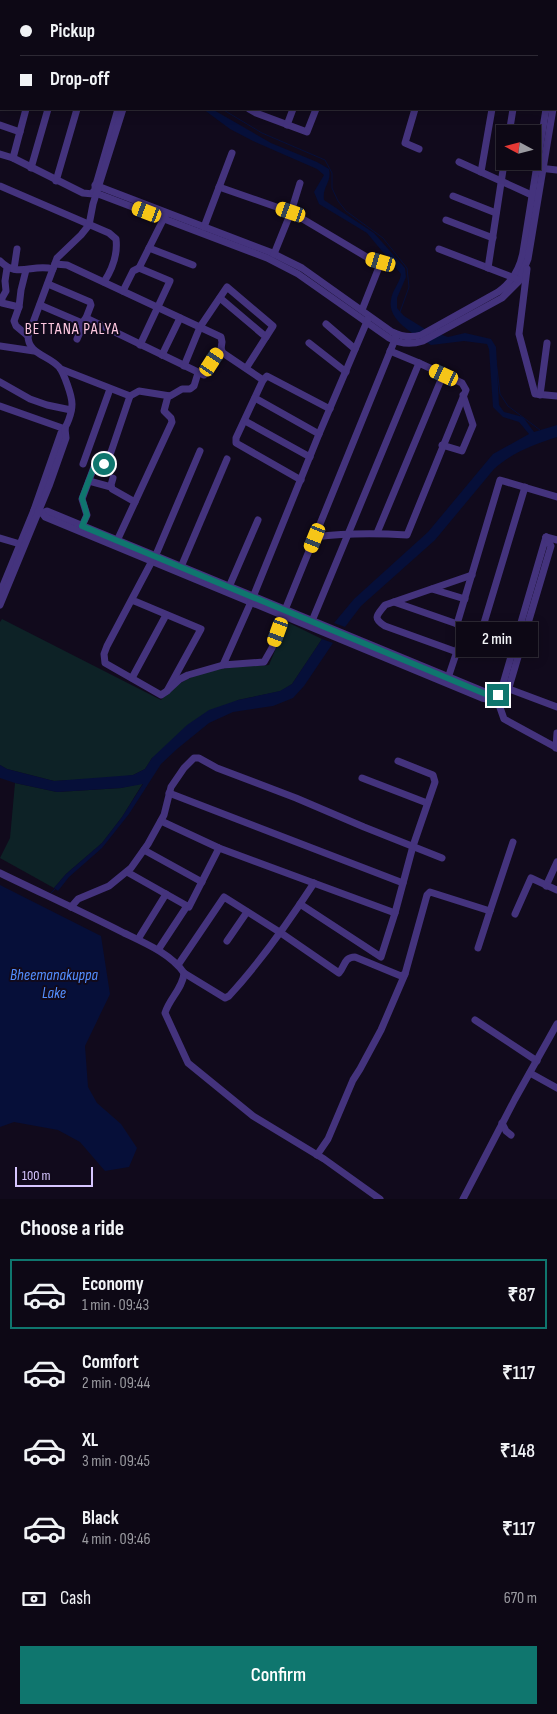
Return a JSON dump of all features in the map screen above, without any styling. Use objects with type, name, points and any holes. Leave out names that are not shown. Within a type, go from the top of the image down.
[{"type":"street","points":[[13,158],[24,110]]},
{"type":"street","points":[[31,168],[48,110]]},
{"type":"street","points":[[56,181],[77,110]]},
{"type":"street","points":[[34,351],[28,342],[28,336],[58,258],[89,225],[96,190],[120,110]]},
{"type":"street","points":[[287,124],[293,110]]},
{"type":"street","points":[[262,112],[307,132],[316,110]]},
{"type":"street","points":[[415,110],[405,143],[419,149]]},
{"type":"street","points":[[481,172],[492,110]]},
{"type":"street","points":[[510,125],[513,110]]},
{"type":"street","points":[[541,158],[546,110]]},
{"type":"street","points":[[541,163],[553,110]]},
{"type":"street","points":[[0,125],[20,132]]},
{"type":"street","points":[[204,227],[232,153]]},
{"type":"street","points":[[0,154],[13,158],[83,193],[96,190],[267,258],[298,274],[407,344],[502,298],[511,290],[522,258],[540,170]]},
{"type":"street","points":[[459,162],[535,197]]},
{"type":"street","points":[[541,168],[557,170]]},
{"type":"street","points":[[488,268],[503,170]]},
{"type":"street","points":[[274,254],[291,212],[300,183]]},
{"type":"street","points":[[0,186],[109,233],[116,239],[117,251],[110,274],[104,282]]},
{"type":"street","points":[[219,187],[291,212],[370,259],[381,262],[362,310]]},
{"type":"street","points":[[453,196],[496,213]]},
{"type":"street","points":[[535,197],[530,253],[519,334],[535,394],[557,396]]},
{"type":"street","points":[[165,216],[204,227],[274,254],[302,268],[362,310],[368,319]]},
{"type":"street","points":[[123,291],[133,271],[139,268],[165,216]]},
{"type":"street","points":[[446,220],[492,238]]},
{"type":"street","points":[[149,248],[194,265]]},
{"type":"street","points":[[0,313],[6,291],[5,281],[17,249]]},
{"type":"street","points":[[439,249],[516,279]]},
{"type":"street","points":[[516,279],[525,271],[530,253]]},
{"type":"street","points":[[0,261],[10,268],[26,270],[43,266],[67,265],[200,327],[220,337],[222,342],[220,349],[204,375],[140,344],[40,305]]},
{"type":"street","points":[[139,268],[170,281],[140,344]]},
{"type":"street","points":[[26,270],[19,307],[14,321],[16,326],[28,336]]},
{"type":"street","points":[[48,284],[90,302],[91,305],[77,339]]},
{"type":"street","points":[[184,366],[200,327],[226,287],[228,287],[273,326],[247,367]]},
{"type":"street","points":[[220,298],[266,337]]},
{"type":"street","points":[[2,300],[5,305],[19,307]]},
{"type":"street","points":[[162,356],[180,318]]},
{"type":"street","points":[[223,665],[368,319]]},
{"type":"street","points":[[326,324],[355,349]]},
{"type":"street","points":[[200,451],[153,559],[107,646],[103,658],[105,663],[161,695],[180,679],[188,675],[223,665],[264,662],[272,648],[284,613],[396,338]]},
{"type":"street","points":[[309,343],[346,372]]},
{"type":"street","points":[[540,395],[548,343]]},
{"type":"street","points":[[0,348],[34,351],[49,358],[61,369],[130,396]]},
{"type":"street","points":[[220,349],[263,380]]},
{"type":"street","points":[[315,538],[349,533],[406,535],[466,390],[465,386],[444,375],[390,351]]},
{"type":"street","points":[[312,621],[419,363]]},
{"type":"street","points":[[0,605],[66,438],[65,429],[72,404],[61,369]]},
{"type":"street","points":[[82,526],[87,515],[82,498],[94,467],[104,464],[111,452],[130,396],[139,391],[168,396],[182,389],[190,389],[194,386],[198,372]]},
{"type":"street","points":[[377,533],[444,375]]},
{"type":"street","points":[[300,480],[236,444],[236,438],[263,380],[267,376],[330,409]]},
{"type":"street","points":[[0,382],[30,399],[71,410]]},
{"type":"street","points":[[83,464],[110,388]]},
{"type":"street","points":[[442,445],[462,452],[473,425],[464,394]]},
{"type":"street","points":[[116,543],[172,422],[171,418],[164,411],[168,396]]},
{"type":"street","points":[[255,398],[319,434]]},
{"type":"street","points":[[0,406],[65,429]]},
{"type":"street","points":[[244,421],[310,457]]},
{"type":"street","points":[[181,567],[227,459]]},
{"type":"street","points":[[111,487],[113,478]]},
{"type":"street","points":[[89,480],[111,487],[114,491],[135,502]]},
{"type":"street","points":[[457,624],[500,480],[557,497]]},
{"type":"street","points":[[481,633],[526,487]]},
{"type":"street","points":[[38,511],[45,518],[116,543]]},
{"type":"street","points":[[38,511],[47,511],[153,559],[497,699]]},
{"type":"street","points":[[0,593],[3,580],[38,511]]},
{"type":"street","points":[[229,587],[258,520]]},
{"type":"street","points":[[284,613],[312,621],[338,635],[482,698],[504,699],[509,689],[554,547],[546,537]]},
{"type":"street","points":[[546,537],[557,540]]},
{"type":"street","points":[[546,537],[497,699],[504,719],[556,748],[557,734]]},
{"type":"street","points":[[0,538],[20,544]]},
{"type":"street","points":[[153,559],[181,567],[252,599]]},
{"type":"street","points":[[457,652],[385,626],[378,622],[377,615],[385,605],[472,575]]},
{"type":"street","points":[[431,589],[465,600]]},
{"type":"street","points":[[132,600],[201,630],[167,691]]},
{"type":"street","points":[[394,602],[506,641]]},
{"type":"street","points":[[132,678],[166,615]]},
{"type":"street","points":[[448,678],[465,627]]},
{"type":"street","points":[[509,689],[557,707]]},
{"type":"street","points":[[71,907],[78,899],[109,886],[127,872],[144,850],[161,821],[166,811],[171,786],[188,762],[194,758],[199,758],[217,768],[442,858]]},
{"type":"street","points":[[300,904],[381,958],[404,883],[413,846],[435,782],[433,775],[398,761]]},
{"type":"street","points":[[362,778],[428,803]]},
{"type":"street","points":[[170,793],[404,883]]},
{"type":"street","points":[[161,821],[219,848],[395,913]]},
{"type":"street","points":[[478,948],[513,842]]},
{"type":"street","points":[[160,946],[187,906],[189,907],[219,848]]},
{"type":"street","points":[[144,850],[202,882]]},
{"type":"street","points":[[546,886],[557,862]]},
{"type":"street","points":[[127,872],[187,906]]},
{"type":"street","points":[[0,873],[150,946],[178,965],[184,973],[225,998],[252,971],[281,933],[314,883]]},
{"type":"street","points":[[515,914],[531,878],[557,890]]},
{"type":"street","points":[[317,1155],[332,1132],[353,1080],[380,1030],[405,974],[427,895],[430,892],[490,911]]},
{"type":"street","points":[[140,936],[166,894]]},
{"type":"street","points":[[178,965],[224,897],[339,973],[346,961],[351,957],[355,957],[401,976],[405,974]]},
{"type":"street","points":[[227,941],[248,912]]},
{"type":"street","points":[[184,973],[183,980],[167,1006],[165,1013],[188,1063],[253,1116],[317,1155],[380,1199]]},
{"type":"street","points":[[475,1020],[537,1060]]},
{"type":"street","points":[[463,1199],[502,1123],[557,1024]]},
{"type":"street","points":[[530,1074],[557,1088]]},
{"type":"street","points":[[502,1123],[506,1131],[511,1135]]},
{"type":"green space","points":[[2,619],[161,700],[175,687],[196,675],[220,669],[269,665],[287,622],[322,639],[292,684],[281,691],[238,700],[152,758],[145,769],[133,775],[116,778],[54,781],[7,769],[0,765],[0,622]]},
{"type":"green space","points":[[15,783],[57,792],[121,788],[143,783],[122,817],[102,843],[66,874],[54,888],[0,858],[10,838]]},
{"type":"water","points":[[204,110],[214,110],[271,143],[329,169],[330,174],[324,191],[324,200],[374,233],[405,268],[406,277],[397,298],[397,308],[404,316],[425,329],[448,337],[465,333],[491,339],[496,347],[499,405],[504,412],[523,417],[534,432],[557,425],[557,437],[516,454],[494,469],[435,540],[361,606],[345,627],[334,623],[354,599],[428,532],[493,454],[529,434],[519,422],[503,417],[493,407],[489,349],[487,344],[464,341],[431,345],[398,321],[391,308],[391,300],[401,274],[367,233],[319,204],[314,192],[324,175],[317,169],[230,129]]},
{"type":"water","points":[[322,639],[333,643],[304,686],[293,698],[273,706],[233,712],[209,723],[161,764],[129,814],[102,848],[69,877],[58,891],[54,888],[66,874],[102,843],[122,817],[143,784],[121,788],[57,792],[0,778],[0,765],[7,769],[54,781],[133,775],[145,769],[152,758],[187,725],[209,710],[238,700],[280,691],[292,684]]},
{"type":"water","name":"Bheemanakuppa Lake","points":[[0,885],[101,936],[110,994],[85,1046],[88,1087],[97,1103],[121,1124],[137,1148],[129,1167],[105,1171],[80,1142],[58,1130],[14,1122],[0,1127]]},
{"type":"waterway","points":[[224,110],[262,133],[325,160],[332,173],[332,188],[338,201],[346,211],[383,238],[407,268],[409,287],[400,312]]},
{"type":"waterway","points":[[496,360],[500,394],[508,406],[540,430]]},
{"type":"waterway","points":[[51,893],[56,888]]},
{"type":"district","name":"BETTANA PALYA","points":[[72,329]]},
{"type":"route","points":[[104,464],[94,467],[82,498],[87,515],[82,526],[488,695],[498,695]]}]
